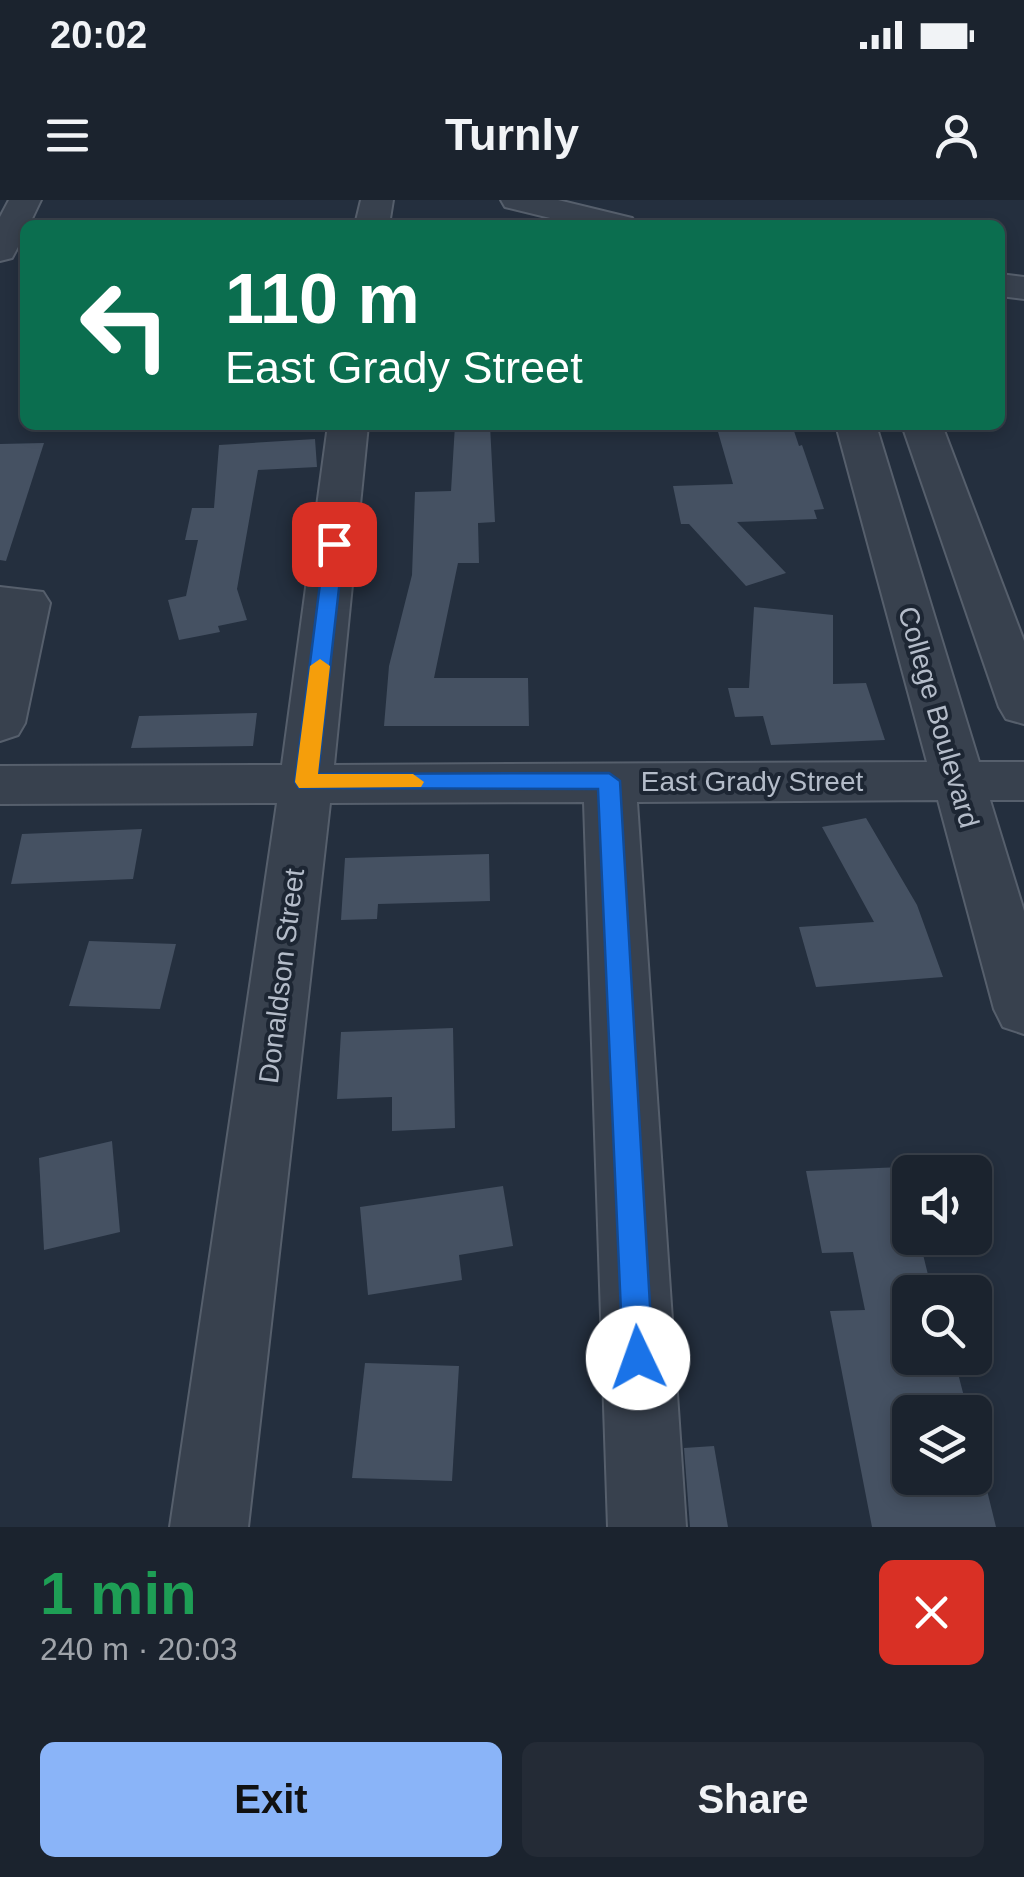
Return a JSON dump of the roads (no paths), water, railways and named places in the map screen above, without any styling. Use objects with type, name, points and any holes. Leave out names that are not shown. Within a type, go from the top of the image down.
[{"type":"street","points":[[8,242],[25,200]]},
{"type":"street","points":[[517,200],[552,217],[577,220]]},
{"type":"street","points":[[623,220],[638,200]]},
{"type":"street","name":"Donaldson Street","points":[[209,1527],[347,430]]},
{"type":"street","name":"College Boulevard","points":[[857,430],[1024,1009]]},
{"type":"street","points":[[924,430],[1024,707]]},
{"type":"street","points":[[0,602],[26,602],[0,724]]},
{"type":"street","points":[[609,781],[647,1527]]},
{"type":"street","name":"East Grady Street","points":[[0,786],[1024,781]]}]
